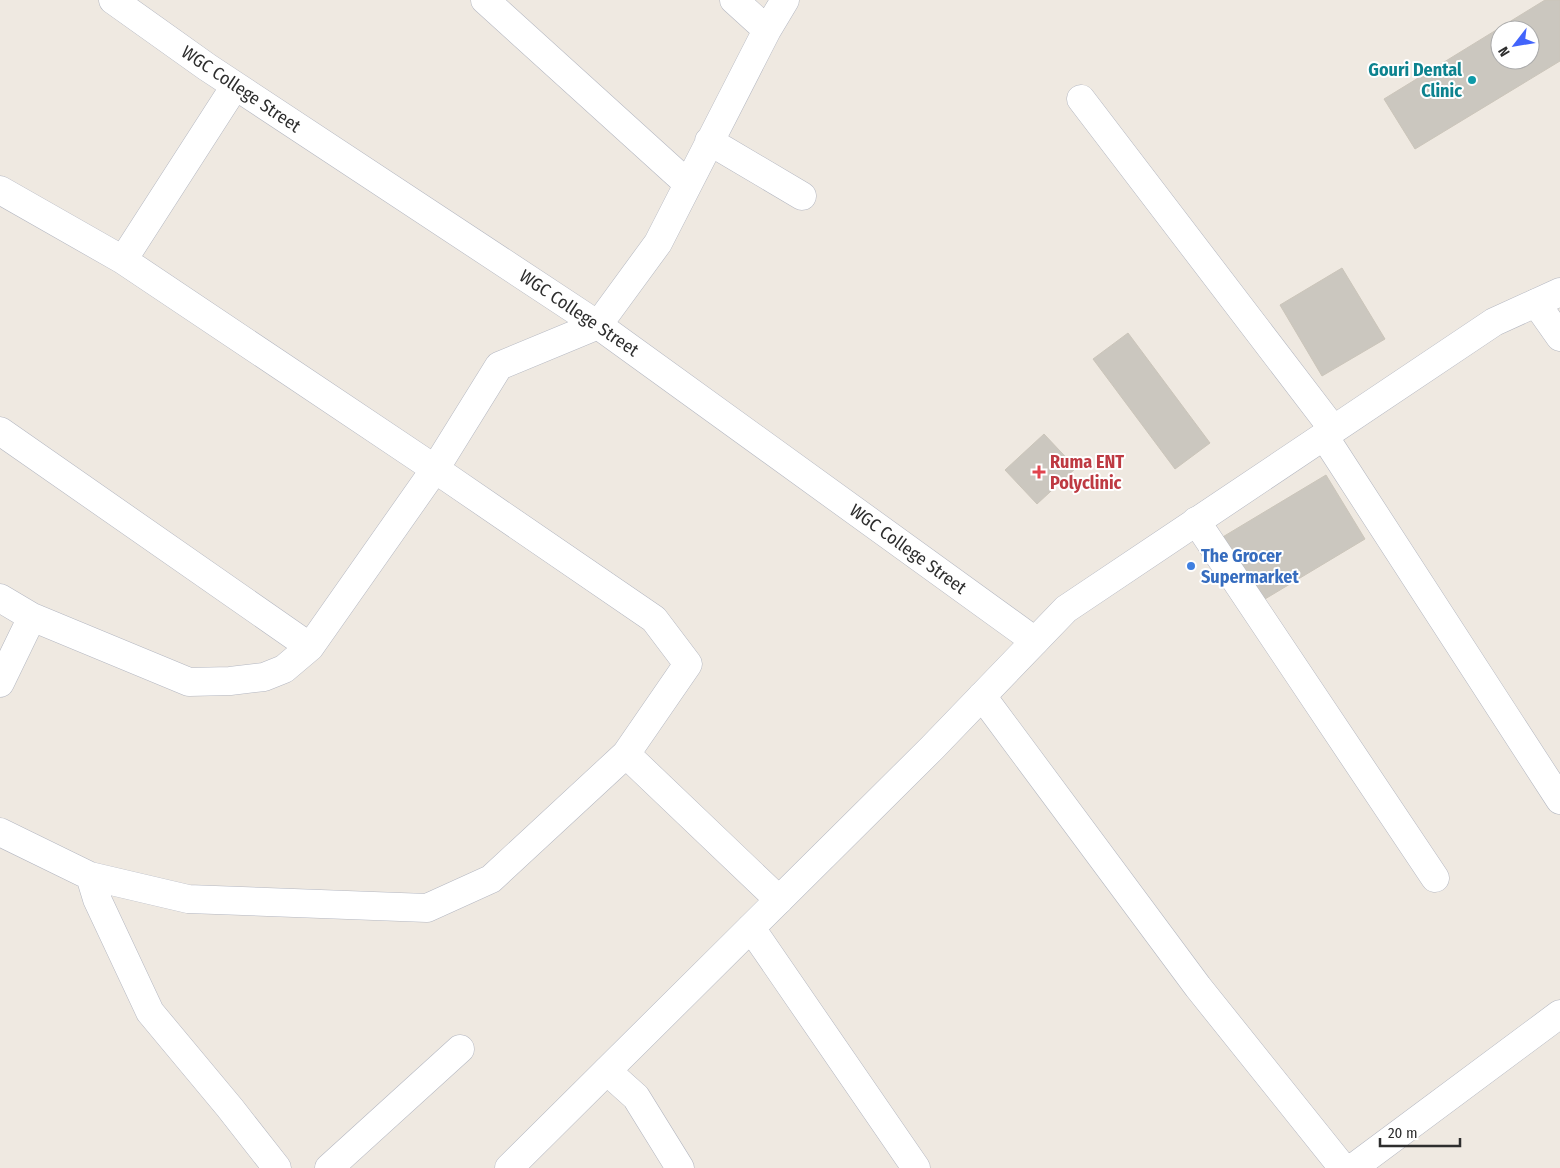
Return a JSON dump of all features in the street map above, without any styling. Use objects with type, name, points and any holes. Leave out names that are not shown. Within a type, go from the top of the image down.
[{"type":"street","name":"WGC College Street","points":[[112,0],[236,86],[598,325],[1035,641]]},
{"type":"street","points":[[485,0],[688,184]]},
{"type":"street","points":[[734,0],[767,30]]},
{"type":"street","points":[[0,598],[32,618],[189,682],[264,678],[284,669],[310,647],[435,470],[500,366],[598,325],[658,243],[767,30],[785,0]]},
{"type":"street","points":[[123,260],[236,86]]},
{"type":"street","points":[[1081,99],[1329,433],[1560,800]]},
{"type":"street","points":[[709,141],[802,196]]},
{"type":"street","points":[[0,190],[123,260],[654,619],[688,664],[626,754],[491,879],[426,908],[188,899],[90,876],[0,832]]},
{"type":"street","points":[[509,1168],[932,748],[1066,609],[1494,322],[1548,298],[1560,338]]},
{"type":"street","points":[[0,431],[310,647]]},
{"type":"street","points":[[1196,521],[1435,878]]},
{"type":"street","points":[[0,683],[32,618]]},
{"type":"street","points":[[982,696],[1198,987],[1343,1168]]},
{"type":"street","points":[[626,754],[779,900]]},
{"type":"street","points":[[90,876],[97,899],[150,1012],[277,1168]]},
{"type":"street","points":[[751,928],[916,1168]]},
{"type":"street","points":[[1353,1168],[1560,1014]]},
{"type":"street","points":[[329,1168],[460,1049]]},
{"type":"street","points":[[607,1071],[636,1097],[680,1168]]},
{"type":"building","name":"Gouri Dental Clinic","points":[[1545,0],[1560,0],[1560,61],[1415,149],[1384,99],[1490,34],[1490,70],[1540,70],[1540,20],[1512,20]]},
{"type":"building","points":[[1342,268],[1385,339],[1322,376],[1280,305]]},
{"type":"building","points":[[1128,333],[1210,443],[1175,469],[1093,359]]},
{"type":"building","points":[[1044,434],[1076,468],[1037,504],[1005,470]]},
{"type":"building","points":[[1326,475],[1365,539],[1260,602],[1221,538]]},
{"type":"place","name":"Gouri Dental Clinic","points":[[1472,80]]},
{"type":"place","name":"Ruma ENT Polyclinic","points":[[1039,472]]},
{"type":"place","name":"The Grocer Supermarket","points":[[1191,566]]}]
